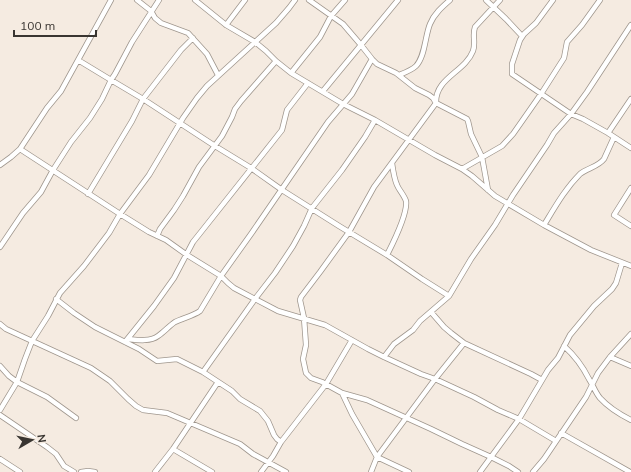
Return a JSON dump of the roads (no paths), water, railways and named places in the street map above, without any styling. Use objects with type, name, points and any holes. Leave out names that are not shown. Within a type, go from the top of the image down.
[{"type":"street","points":[[0,165],[20,149],[47,108],[61,91],[111,0]]},
{"type":"street","points":[[137,0],[151,11],[155,18],[161,23],[188,33],[207,54],[218,75]]},
{"type":"street","points":[[0,246],[23,213],[41,192],[52,170],[90,118],[102,99],[110,80],[115,74],[132,42],[159,0]]},
{"type":"street","points":[[197,0],[226,25],[255,42],[292,73],[308,83],[343,104],[375,120],[462,169],[495,196],[544,225],[591,250],[631,266]]},
{"type":"street","points":[[226,25],[245,0]]},
{"type":"street","points":[[0,410],[17,382],[32,342],[56,299],[102,243],[120,214],[149,175],[197,98],[218,75],[255,42],[289,8],[295,0]]},
{"type":"street","points":[[309,0],[343,24],[372,60],[377,64],[399,75],[415,88],[434,98],[436,103],[467,119],[471,134],[482,157],[488,190]]},
{"type":"street","points":[[292,73],[313,47],[331,16],[345,0]]},
{"type":"street","points":[[323,91],[398,0]]},
{"type":"street","points":[[399,75],[415,66],[419,61],[422,55],[430,22],[436,13],[450,0]]},
{"type":"street","points":[[486,0],[522,36]]},
{"type":"street","points":[[500,0],[475,27],[473,31],[473,52],[456,72],[448,77],[441,87],[436,96],[436,103],[374,187],[349,232],[300,300],[304,318],[306,345],[303,359],[304,369],[311,378],[342,393],[367,400],[509,466],[518,472]]},
{"type":"street","points":[[552,0],[536,23],[522,36],[518,43],[512,64],[512,74],[571,114],[608,133],[631,148]]},
{"type":"street","points":[[462,169],[502,146],[513,134],[564,58],[567,42],[582,25],[600,0]]},
{"type":"street","points":[[384,357],[394,344],[413,330],[420,321],[449,296],[471,259],[509,204],[554,133],[571,114],[587,92],[631,26]]},
{"type":"street","points":[[88,194],[132,121],[143,99],[181,50],[193,38]]},
{"type":"street","points":[[78,60],[143,99],[214,146],[251,168],[282,190],[387,255],[449,296]]},
{"type":"street","points":[[157,236],[199,167],[222,136],[240,101],[276,60]]},
{"type":"street","points":[[126,340],[153,339],[175,322],[200,311],[221,276],[252,234],[328,122],[352,94],[372,60]]},
{"type":"street","points":[[126,340],[154,306],[174,278],[201,232],[282,130],[287,110],[308,83]]},
{"type":"street","points":[[608,133],[631,99]]},
{"type":"street","points":[[203,372],[275,273],[293,246],[312,208],[342,170],[375,120]]},
{"type":"street","points":[[544,225],[567,188],[582,172],[601,162],[614,137]]},
{"type":"street","points":[[20,149],[120,214],[166,240],[221,276],[234,288],[278,311],[325,325],[384,357],[435,379],[519,419],[556,441]]},
{"type":"street","points":[[387,255],[404,218],[406,208],[404,198],[396,183],[392,163]]},
{"type":"street","points":[[631,188],[614,215],[631,226]]},
{"type":"street","points":[[480,472],[519,419],[548,370],[558,358],[570,335],[581,320],[612,289],[616,283],[622,263]]},
{"type":"street","points":[[56,299],[95,327],[126,340],[157,360],[177,359],[203,372],[232,391],[240,399],[260,411],[268,421],[274,435],[281,442]]},
{"type":"street","points":[[430,312],[451,334],[464,343],[542,380]]},
{"type":"street","points":[[0,324],[6,329],[32,342],[96,371],[110,381],[136,406],[143,410],[163,412],[240,444],[253,454],[286,472]]},
{"type":"street","points":[[536,471],[586,397],[598,373],[631,334]]},
{"type":"street","points":[[261,472],[281,442],[326,384],[352,340]]},
{"type":"street","points":[[371,472],[377,457],[435,379],[464,343]]},
{"type":"street","points":[[564,346],[586,373],[601,398],[618,414],[631,420]]},
{"type":"street","points":[[610,357],[631,366]]},
{"type":"street","points":[[0,366],[17,382],[47,397],[76,418]]},
{"type":"street","points":[[155,472],[173,449],[218,382]]},
{"type":"street","points":[[342,393],[352,414],[377,457],[409,472]]},
{"type":"street","points":[[0,415],[47,447],[56,454],[64,466],[74,472]]},
{"type":"street","points":[[561,433],[630,472]]},
{"type":"street","points":[[173,449],[212,472]]},
{"type":"street","points":[[0,458],[20,472]]},
{"type":"street","points":[[81,472],[95,472]]}]
